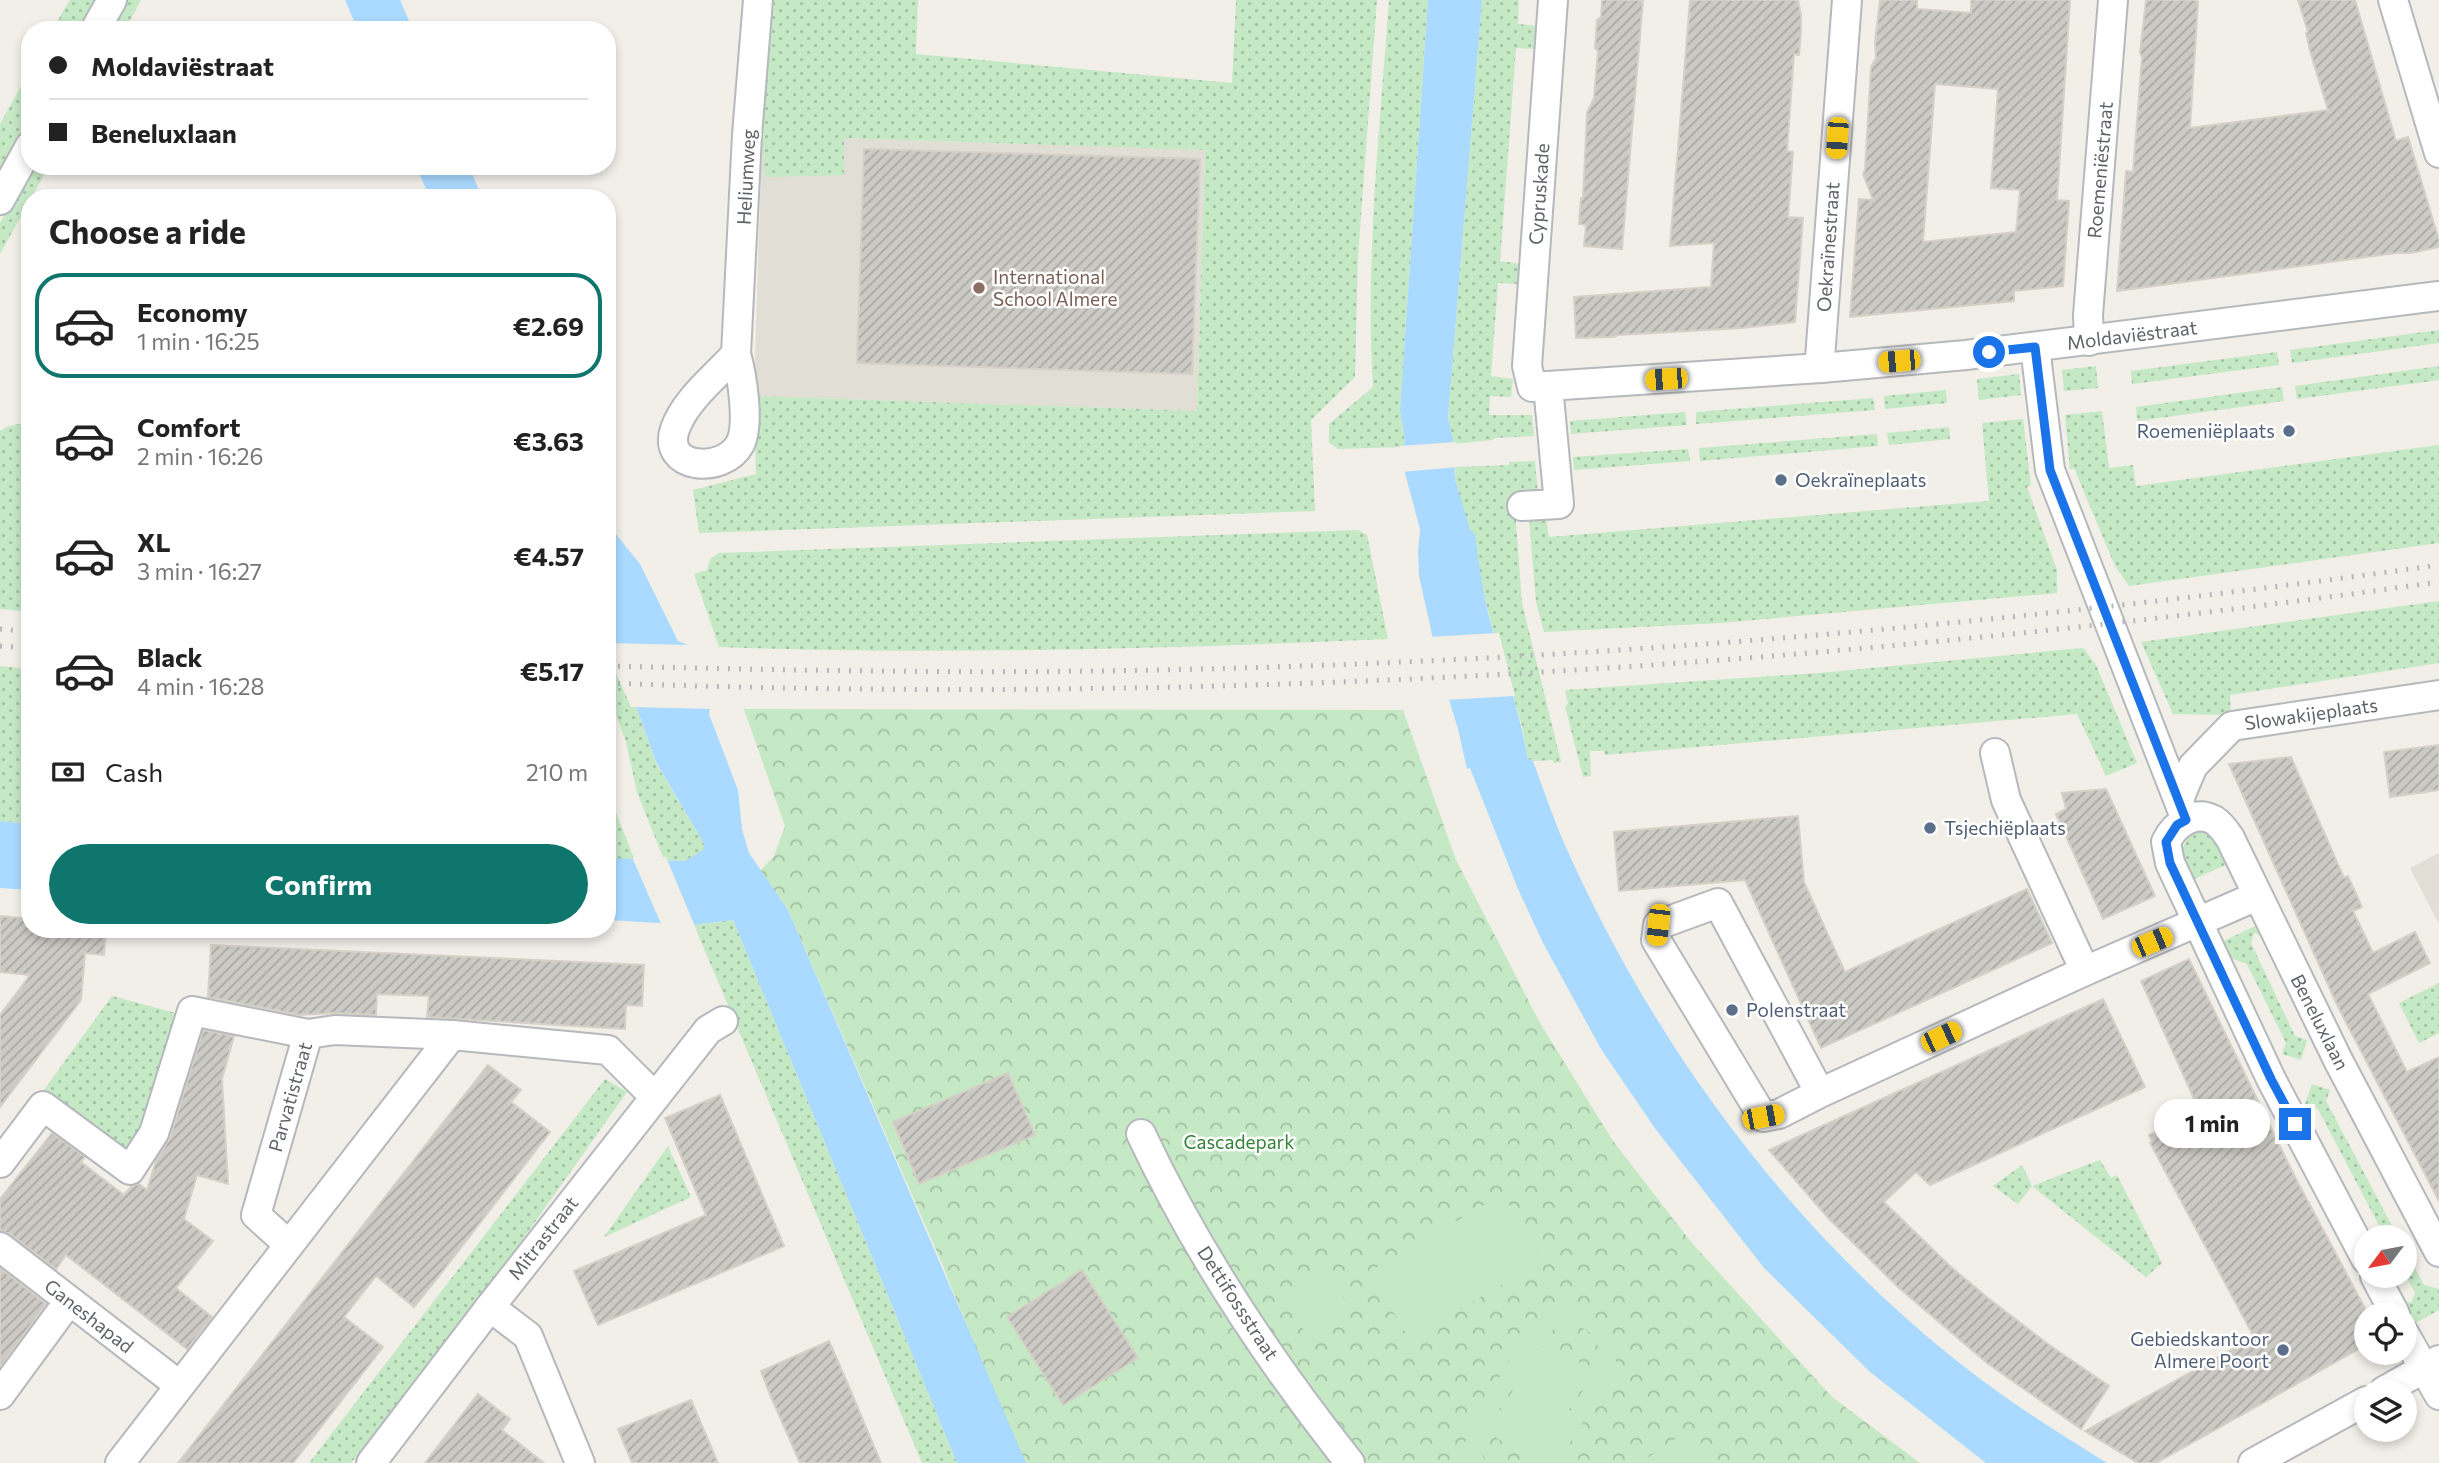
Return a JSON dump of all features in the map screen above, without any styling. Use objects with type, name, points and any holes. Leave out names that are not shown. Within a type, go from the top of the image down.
[{"type":"street","points":[[100,21],[112,0]]},
{"type":"street","name":"Heliumweg","points":[[736,354],[747,135],[758,0]]},
{"type":"street","name":"Cypruskade","points":[[1540,387],[1527,366],[1553,0]]},
{"type":"street","name":"Oekraïnestraat","points":[[1821,368],[1847,0]]},
{"type":"street","name":"Roemeniëstraat","points":[[2089,341],[2088,314],[2113,0]]},
{"type":"street","points":[[2393,0],[2439,153]]},
{"type":"street","points":[[0,200],[21,162]]},
{"type":"street","name":"Moldaviëstraat","points":[[1540,387],[1821,368],[2035,347],[2439,296]]},
{"type":"street","points":[[2035,347],[2050,470],[2183,810],[2166,842],[2170,863],[2271,1079],[2354,1236]]},
{"type":"street","points":[[1522,506],[1559,503],[1540,387]]},
{"type":"street","name":"Slowakijeplaats","points":[[2183,810],[2193,766],[2232,726],[2439,695]]},
{"type":"street","points":[[1995,753],[2006,800],[2085,971]]},
{"type":"street","name":"Beneluxlaan","points":[[2183,810],[2196,817],[2216,821],[2230,838],[2338,1060],[2439,1252]]},
{"type":"street","points":[[1820,1093],[1718,903],[1658,925],[1656,940],[1763,1117],[1779,1114],[2085,971],[2257,896]]},
{"type":"street","points":[[0,1163],[43,1106],[130,1170],[154,1133],[192,1011],[307,1034]]},
{"type":"street","name":"Mitrastraat","points":[[371,1463],[708,1030],[723,1021]]},
{"type":"street","name":"Parvatistraat","points":[[289,1245],[256,1214],[307,1034],[335,1030],[452,1035],[608,1050],[655,1097]]},
{"type":"street","points":[[120,1463],[452,1035]]},
{"type":"street","name":"Dettifossstraat","points":[[1141,1134],[1187,1223],[1249,1324],[1350,1463]]},
{"type":"street","name":"Ganeshapad","points":[[0,1247],[179,1385]]},
{"type":"street","points":[[0,1395],[69,1301]]},
{"type":"street","points":[[490,1307],[528,1336],[580,1463]]},
{"type":"street","points":[[2417,1348],[2431,1364],[2439,1395]]},
{"type":"street","points":[[2405,1379],[2431,1364]]},
{"type":"street","points":[[2253,1463],[2354,1408]]},
{"type":"shaded area","name":"International School Almere","points":[[762,135],[1205,150],[1197,411],[754,396]]},
{"type":"shaded area","points":[[2439,853],[2439,924],[2410,868]]},
{"type":"green space","points":[[70,0],[96,0],[86,21],[57,21]]},
{"type":"green space","points":[[123,0],[141,0],[130,21],[112,21]]},
{"type":"green space","points":[[774,0],[918,0],[916,54],[1232,83],[1236,0],[1377,0],[1358,256],[1355,377],[1311,420],[1315,511],[699,533],[693,490],[756,474],[754,396],[1197,411],[1205,150],[844,138],[844,175],[765,177],[762,135]]},
{"type":"green space","points":[[1389,0],[1428,0],[1400,410],[1405,441],[1403,447],[1338,449],[1329,443],[1329,424],[1373,387],[1372,242]]},
{"type":"green space","points":[[1482,0],[1519,0],[1518,24],[1539,26],[1537,49],[1516,48],[1500,261],[1521,264],[1520,284],[1498,283],[1491,376],[1513,379],[1511,397],[1490,396],[1489,415],[1532,415],[1534,436],[1453,444],[1448,418]]},
{"type":"green space","points":[[21,86],[21,137],[0,174],[0,124]]},
{"type":"green space","points":[[27,175],[44,175],[36,189],[21,189],[21,216],[0,254],[0,223]]},
{"type":"green space","points":[[2439,330],[2439,343],[2292,363],[2290,350]]},
{"type":"green space","points":[[2277,352],[2279,365],[2132,384],[2131,371]]},
{"type":"green space","points":[[2096,366],[2098,388],[2064,391],[2062,370]]},
{"type":"green space","points":[[2439,366],[2439,380],[2297,399],[2295,386]]},
{"type":"green space","points":[[2019,374],[2021,395],[1979,400],[1977,379]]},
{"type":"green space","points":[[2282,387],[2284,401],[2137,421],[2136,407]]},
{"type":"green space","points":[[1946,390],[1947,403],[1885,409],[1884,396]]},
{"type":"green space","points":[[1873,398],[1875,410],[1696,424],[1696,412]]},
{"type":"green space","points":[[2102,411],[2109,468],[2133,465],[2136,486],[2439,445],[2439,543],[2129,586],[2115,566],[2074,468],[2070,470],[2065,415]]},
{"type":"green space","points":[[1685,412],[1687,425],[1571,434],[1570,421]]},
{"type":"green space","points":[[2023,419],[2031,485],[2027,487],[2057,570],[2057,593],[1720,623],[1544,632],[1536,602],[1529,517],[1546,516],[1549,537],[1989,501],[1982,423]]},
{"type":"green space","points":[[21,424],[21,611],[0,609],[0,431]]},
{"type":"green space","points":[[1949,427],[1950,439],[1889,445],[1887,433]]},
{"type":"green space","points":[[1877,434],[1878,446],[1700,461],[1699,448]]},
{"type":"green space","points":[[1688,449],[1690,461],[1574,470],[1573,457]]},
{"type":"green space","points":[[1535,461],[1538,494],[1514,496],[1522,603],[1561,762],[1553,763],[1553,760],[1528,759],[1522,726],[1492,627],[1455,479],[1455,467]]},
{"type":"green space","points":[[1358,530],[1367,535],[1388,639],[1054,650],[886,651],[719,647],[694,574],[707,570],[710,559],[719,553]]},
{"type":"green space","points":[[2439,601],[2439,663],[2230,695],[2231,715],[2173,714],[2141,642]]},
{"type":"green space","points":[[2083,648],[2096,665],[2137,763],[2106,776],[2077,714],[1605,755],[1604,751],[1590,751],[1591,776],[1583,777],[1565,706],[1568,704],[1565,690],[1819,673]]},
{"type":"green space","points":[[616,664],[637,709],[656,763],[704,844],[704,850],[685,861],[664,860],[637,792],[626,742],[616,715]]},
{"type":"green space","points":[[0,666],[21,668],[21,823],[0,821]]},
{"type":"green space","name":"Cascadepark","points":[[744,709],[1403,710],[1456,860],[1540,1023],[1613,1141],[1691,1242],[1832,1397],[1920,1463],[1021,1463],[943,1266],[788,910],[760,871],[774,856],[785,826]]},
{"type":"green space","points":[[616,813],[635,861],[616,859]]},
{"type":"green space","points":[[2199,832],[2208,832],[2234,861],[2188,882],[2181,850],[2189,837]]},
{"type":"green space","points":[[733,920],[957,1463],[922,1463],[694,925]]},
{"type":"green space","points":[[2262,923],[2270,938],[2254,933],[2251,943],[2295,1036],[2307,1040],[2301,1060],[2282,1054],[2286,1043],[2247,964],[2221,955],[2217,944]]},
{"type":"green space","points":[[2439,983],[2439,1033],[2419,1043],[2399,1003]]},
{"type":"green space","points":[[112,996],[183,1015],[146,1128],[126,1150],[41,1094]]},
{"type":"green space","points":[[605,1079],[627,1092],[491,1284],[351,1463],[309,1463]]},
{"type":"green space","points":[[2312,1084],[2330,1090],[2326,1101],[2392,1225],[2379,1225],[2318,1109],[2305,1104]]},
{"type":"green space","points":[[668,1146],[691,1197],[604,1237]]},
{"type":"green space","points":[[2100,1160],[2111,1178],[2117,1175],[2162,1263],[2146,1277],[2032,1186]]},
{"type":"green space","points":[[2022,1165],[2032,1186],[2018,1204],[1993,1186]]},
{"type":"green space","points":[[1503,1194],[1542,1261],[1409,1339],[1369,1272]]},
{"type":"green space","points":[[1326,1271],[1351,1310],[1307,1335],[1289,1307]]},
{"type":"green space","points":[[2417,1272],[2424,1285],[2439,1289],[2439,1310],[2417,1322],[2417,1302],[2411,1302],[2415,1293],[2412,1288],[2417,1288]]},
{"type":"green space","points":[[1571,1308],[1600,1321],[1612,1338],[1616,1359],[1610,1379],[1557,1463],[1538,1463],[1595,1371],[1599,1359],[1594,1338],[1578,1326],[1556,1328],[1545,1336],[1485,1432],[1481,1449],[1485,1463],[1467,1463],[1464,1449],[1468,1428],[1529,1329],[1549,1312]]},
{"type":"green space","points":[[1544,1340],[1593,1371],[1536,1463],[1487,1432]]},
{"type":"green space","points":[[1691,1428],[1715,1463],[1640,1463]]},
{"type":"water","points":[[345,0],[400,0],[409,21],[354,21]]},
{"type":"water","points":[[1428,0],[1482,0],[1448,418],[1453,440],[1455,479],[1470,530],[1475,534],[1483,591],[1491,624],[1528,759],[1533,761],[1561,836],[1597,912],[1681,1057],[1729,1125],[1782,1191],[1838,1253],[1898,1311],[1962,1365],[2033,1416],[2107,1463],[1986,1463],[1870,1372],[1764,1268],[1654,1127],[1601,1049],[1543,943],[1518,889],[1470,768],[1467,769],[1440,670],[1419,576],[1420,529],[1405,473],[1405,440],[1400,410]]},
{"type":"water","points":[[420,175],[473,175],[478,189],[426,189]]},
{"type":"water","points":[[616,534],[640,564],[678,641],[688,645],[711,701],[709,714],[738,790],[742,829],[749,853],[788,910],[1026,1463],[957,1463],[733,920],[694,925],[616,921],[616,858],[685,861],[703,850],[704,844],[656,762],[637,709],[616,664]]},
{"type":"water","points":[[0,821],[21,823],[21,889],[0,888]]},
{"type":"pier","points":[[1456,442],[1458,467],[1401,472],[1400,446]]},
{"type":"pier","points":[[1499,633],[1515,696],[1444,700],[1428,637]]},
{"type":"pier","points":[[616,643],[691,645],[714,700],[713,709],[631,707],[616,673]]},
{"type":"pier","points":[[632,857],[666,857],[696,929],[662,926]]},
{"type":"building","points":[[1602,0],[1643,0],[1622,249],[1584,246],[1586,225],[1579,224],[1583,198],[1587,113],[1594,98],[1598,51],[1595,48],[1597,20],[1601,17]]},
{"type":"building","points":[[1690,0],[1798,0],[1801,31],[1799,55],[1794,54],[1787,151],[1793,152],[1788,217],[1803,218],[1795,322],[1742,328],[1576,338],[1574,297],[1711,287],[1714,243],[1670,246]]},
{"type":"building","points":[[1880,0],[1917,0],[1917,9],[1971,13],[1971,0],[2070,0],[2057,200],[2069,201],[2063,286],[2014,291],[2014,301],[1850,317],[1859,199],[1873,200],[1863,174],[1871,67],[1876,58]],"holes":[[[1935,84],[1998,89],[1991,188],[2020,190],[2016,232],[1923,242]]]},
{"type":"building","points":[[2146,0],[2198,2],[2190,128],[2328,110],[2298,0],[2355,0],[2396,141],[2408,137],[2439,247],[2411,253],[2117,291],[2126,171],[2133,172]]},
{"type":"building","name":"International School Almere","points":[[864,149],[1200,159],[1192,374],[857,363]]},
{"type":"building","points":[[2439,745],[2439,790],[2390,797],[2384,752]]},
{"type":"building","points":[[2291,757],[2344,878],[2348,876],[2362,907],[2353,911],[2373,953],[2415,932],[2430,963],[2368,994],[2407,1072],[2439,1057],[2439,1201],[2338,1007],[2229,764]]},
{"type":"building","points":[[2106,789],[2155,896],[2103,919],[2056,814],[2066,809],[2062,793]]},
{"type":"building","points":[[1798,816],[1804,882],[1845,972],[2027,889],[2052,943],[1821,1048],[1745,880],[1619,891],[1614,832]]},
{"type":"building","points":[[0,916],[21,918],[21,938],[105,938],[104,955],[85,953],[81,1000],[0,1107],[0,1015],[30,975],[0,972]]},
{"type":"building","points":[[211,945],[644,965],[642,1006],[626,1005],[625,1029],[427,1017],[429,996],[377,994],[376,1015],[299,1015],[208,997]]},
{"type":"building","points":[[2189,959],[2295,1177],[2362,1302],[2354,1302],[2354,1352],[2156,1463],[2138,1463],[2085,1431],[2254,1337],[2150,1143],[2152,1142],[2149,1135],[2200,1112],[2141,981]]},
{"type":"building","points":[[2103,999],[2145,1087],[1930,1185],[1916,1172],[1884,1202],[1950,1266],[1988,1298],[2109,1386],[2081,1429],[1987,1363],[1899,1288],[1829,1219],[1769,1150]]},
{"type":"building","points":[[203,1030],[234,1036],[222,1079],[228,1184],[197,1175],[184,1219],[213,1241],[176,1288],[212,1317],[187,1349],[66,1255],[56,1269],[10,1234],[0,1231],[0,1199],[52,1133],[85,1157],[81,1162],[124,1195],[132,1186],[139,1184],[147,1190],[156,1161],[170,1138]]},
{"type":"building","points":[[488,1065],[521,1090],[511,1102],[550,1132],[436,1280],[414,1307],[376,1276],[344,1317],[383,1347],[293,1463],[178,1463]]},
{"type":"building","points":[[1008,1073],[1035,1135],[919,1184],[893,1122]]},
{"type":"building","points":[[720,1095],[784,1246],[598,1325],[574,1271],[706,1215],[665,1118]]},
{"type":"building","points":[[0,1268],[46,1304],[0,1367]]},
{"type":"building","points":[[1082,1270],[1138,1358],[1063,1405],[1007,1317]]},
{"type":"building","points":[[829,1341],[881,1463],[800,1463],[771,1397],[761,1371]]},
{"type":"building","points":[[478,1394],[510,1419],[502,1430],[544,1463],[425,1463]]},
{"type":"building","points":[[691,1400],[718,1463],[632,1463],[618,1429]]},
{"type":"railway","points":[[616,666],[1035,672],[1433,661],[1769,639],[1937,624],[2105,607],[2439,565]]},
{"type":"railway","points":[[616,683],[837,689],[1066,689],[1296,684],[1526,673],[1984,637],[2212,612],[2439,582]]},
{"type":"railway","points":[[0,629],[21,631]]},
{"type":"railway","points":[[0,646],[21,647]]},
{"type":"place","name":"International School Almere","points":[[979,288]]},
{"type":"place","name":"Roemeniëplaats","points":[[2289,431]]},
{"type":"place","name":"Oekraïneplaats","points":[[1781,480]]},
{"type":"place","name":"Tsjechiëplaats","points":[[1930,828]]},
{"type":"place","name":"Polenstraat","points":[[1732,1010]]},
{"type":"place","name":"Gebiedskantoor Almere Poort","points":[[2283,1350]]},
{"type":"route","points":[[1989,352],[2035,347],[2050,470],[2186,820],[2177,825],[2166,842],[2170,863],[2271,1079],[2295,1124]]}]
